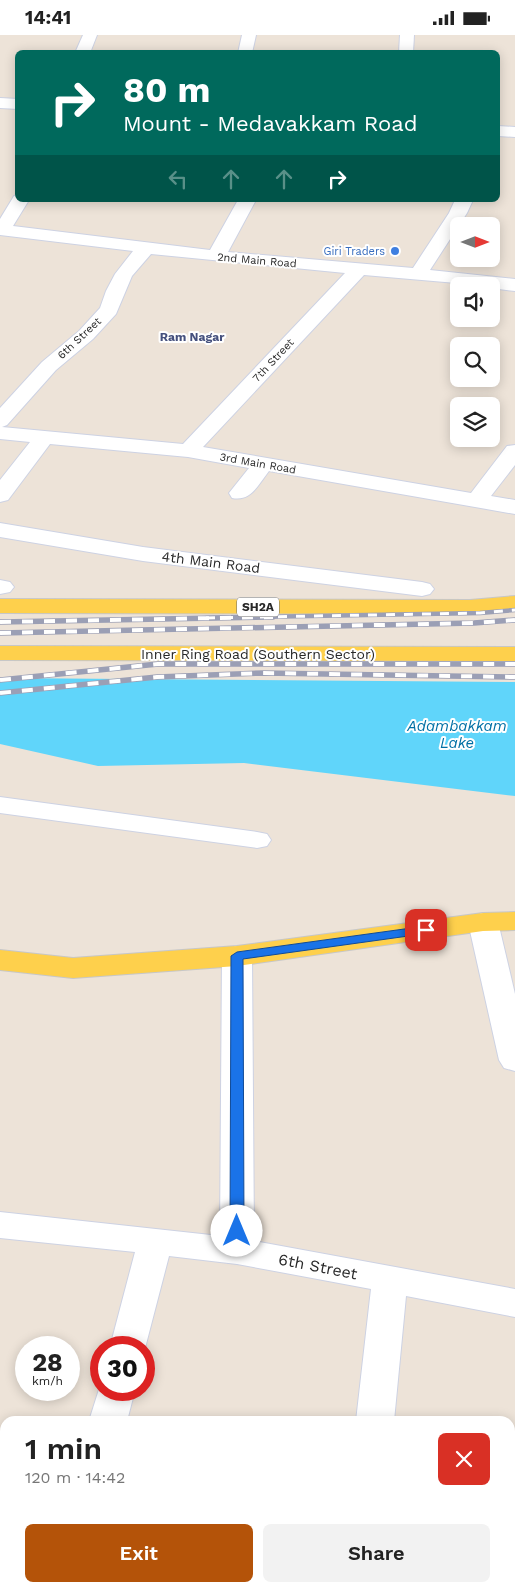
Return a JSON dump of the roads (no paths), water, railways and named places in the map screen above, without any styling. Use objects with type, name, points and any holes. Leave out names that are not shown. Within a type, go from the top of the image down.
[{"type":"main road","name":"SH2A","points":[[1,594],[470,607],[515,603]]},
{"type":"main road","name":"Inner Ring Road (Southern Sector)","points":[[0,653],[515,654]]},
{"type":"main road","points":[[0,960],[73,968],[237,956],[483,922],[515,921]]},
{"type":"street","points":[[83,50],[90,35]]},
{"type":"street","points":[[246,50],[249,35]]},
{"type":"street","points":[[406,50],[407,35]]},
{"type":"street","points":[[0,103],[15,104]]},
{"type":"street","points":[[500,131],[515,132]]},
{"type":"street","points":[[1,230],[19,202]]},
{"type":"street","points":[[216,256],[246,202]]},
{"type":"street","points":[[418,274],[458,213],[463,202]]},
{"type":"street","name":"2nd Main Road","points":[[1,230],[216,256],[418,274],[515,285]]},
{"type":"street","name":"6th Street","points":[[0,421],[49,366],[86,335],[109,310],[115,291],[124,274],[146,248]]},
{"type":"street","name":"7th Street","points":[[188,451],[359,269]]},
{"type":"street","name":"3rd Main Road","points":[[0,433],[188,451],[515,507]]},
{"type":"street","points":[[0,495],[44,438]]},
{"type":"street","points":[[477,500],[515,451]]},
{"type":"street","points":[[240,493],[264,464]]},
{"type":"street","name":"4th Main Road","points":[[0,529],[143,554],[422,589]]},
{"type":"street","points":[[0,805],[257,840]]},
{"type":"street","points":[[483,922],[515,1060]]},
{"type":"street","points":[[237,956],[237,1251]]},
{"type":"street","name":"6th Street","points":[[0,1225],[237,1251],[515,1303]]},
{"type":"street","points":[[131,1336],[156,1241]]},
{"type":"street","points":[[376,1416],[390,1280]]},
{"type":"street","points":[[109,1416],[113,1401]]},
{"type":"water","name":"Adambakkam Lake","points":[[0,678],[515,682],[515,796],[244,763],[98,766],[0,744]]},
{"type":"railway","points":[[206,618],[480,613],[515,610]]},
{"type":"railway","points":[[0,622],[273,617]]},
{"type":"railway","points":[[0,633],[474,623],[515,620]]},
{"type":"railway","points":[[0,680],[158,664],[515,664]]},
{"type":"railway","points":[[0,693],[157,677],[263,673],[515,677]]},
{"type":"place","name":"Giri Traders","points":[[395,251]]},
{"type":"district","name":"Ram Nagar","points":[[192,337]]}]
